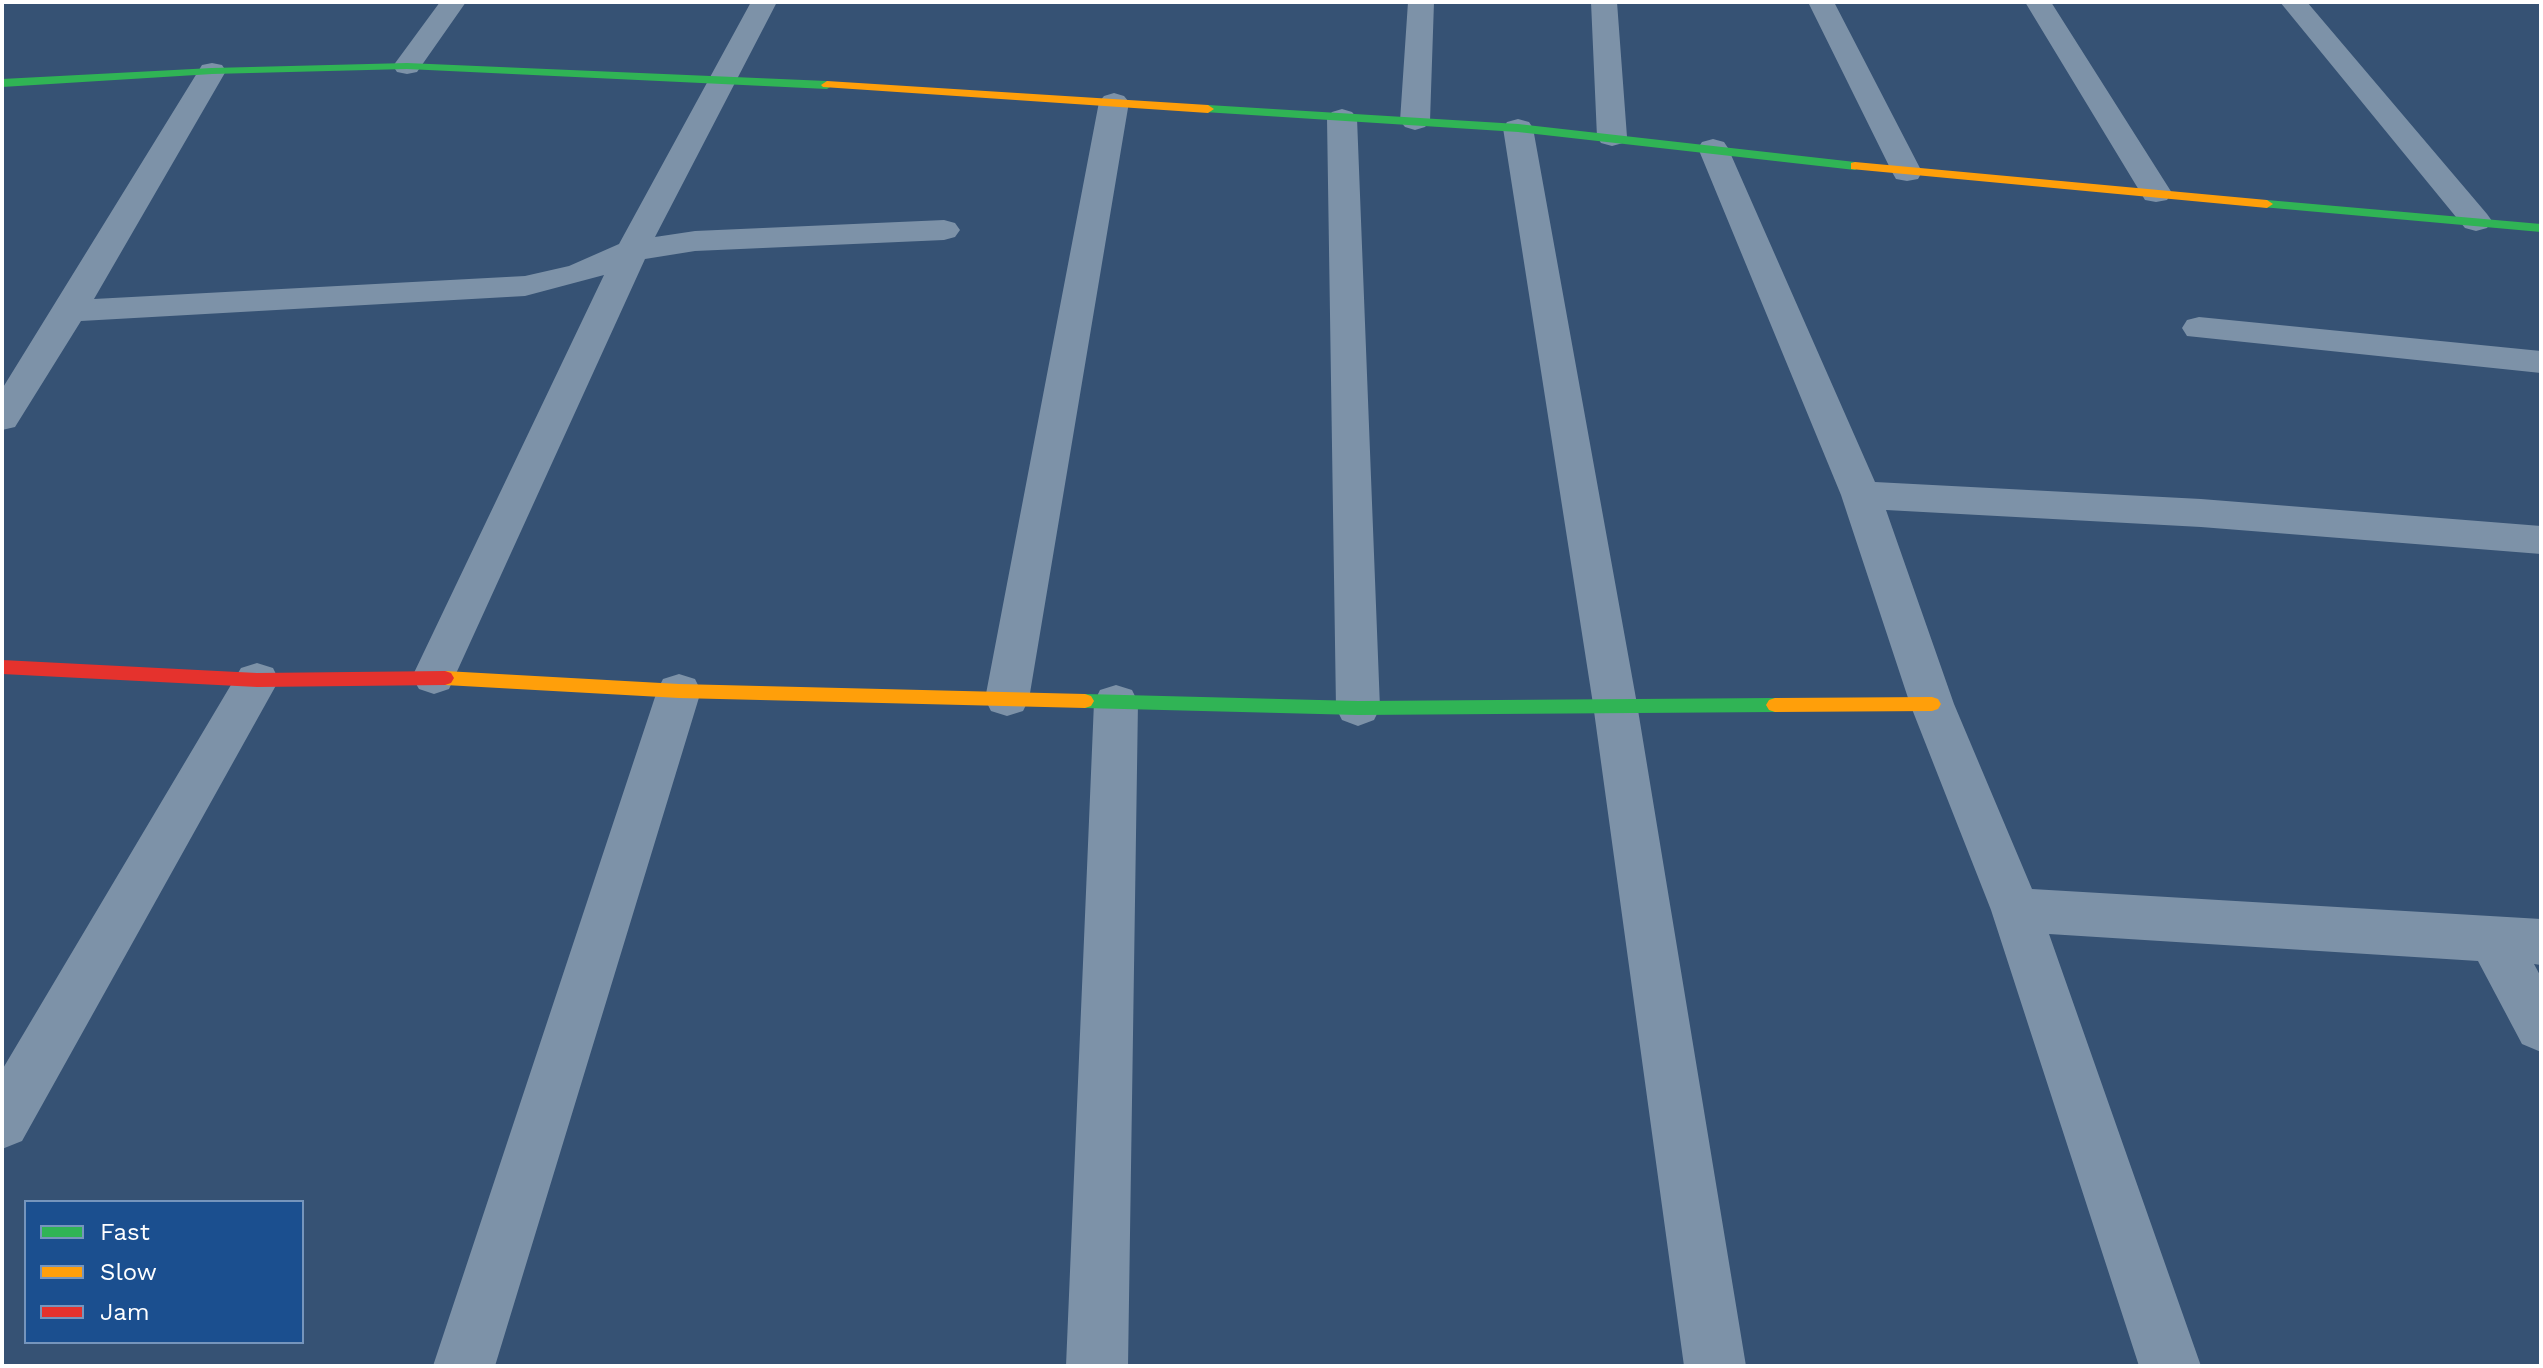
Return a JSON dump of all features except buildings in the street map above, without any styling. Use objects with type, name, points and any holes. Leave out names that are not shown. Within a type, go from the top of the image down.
[{"type":"street","points":[[407,66],[453,2]]},
{"type":"street","points":[[434,677],[630,251],[720,78],[764,2]]},
{"type":"street","points":[[1415,121],[1421,2]]},
{"type":"street","points":[[1604,2],[1612,137]]},
{"type":"street","points":[[1821,2],[1907,172]]},
{"type":"street","points":[[2038,2],[2156,193]]},
{"type":"street","points":[[2293,2],[2476,221]]},
{"type":"street","points":[[2,83],[212,71],[407,66],[720,78],[1518,128],[1907,172],[2541,228]]},
{"type":"street","points":[[2,418],[70,311],[212,71]]},
{"type":"street","points":[[1007,699],[1114,102]]},
{"type":"street","points":[[1342,118],[1358,708]]},
{"type":"street","points":[[1518,128],[1615,704],[1715,1366]]},
{"type":"street","points":[[1713,148],[1861,495],[1932,704],[2016,910],[2170,1366]]},
{"type":"street","points":[[70,311],[525,286],[580,273],[630,251],[731,237],[944,230]]},
{"type":"street","points":[[2199,328],[2541,362]]},
{"type":"street","points":[[1861,495],[2201,513],[2541,540]]},
{"type":"street","points":[[2,667],[257,680],[434,677],[679,691],[1358,708],[1932,704]]},
{"type":"street","points":[[2,1122],[257,680]]},
{"type":"street","points":[[464,1366],[679,691]]},
{"type":"street","points":[[1097,1366],[1116,702]]},
{"type":"street","points":[[2016,910],[2516,940],[2541,1027]]},
{"type":"traffic: fast","points":[[2,83],[212,71],[407,66],[827,85]]},
{"type":"traffic: fast","points":[[1208,109],[1518,128],[1855,166]]},
{"type":"traffic: fast","points":[[2267,204],[2541,228]]},
{"type":"traffic: fast","points":[[1085,701],[1358,708],[1775,705]]},
{"type":"traffic: slow","points":[[827,85],[1208,109]]},
{"type":"traffic: slow","points":[[1855,166],[2267,204]]},
{"type":"traffic: slow","points":[[445,678],[679,691],[1085,701]]},
{"type":"traffic: slow","points":[[1775,705],[1932,704]]},
{"type":"traffic: jam","points":[[2,667],[257,680],[445,678]]}]
